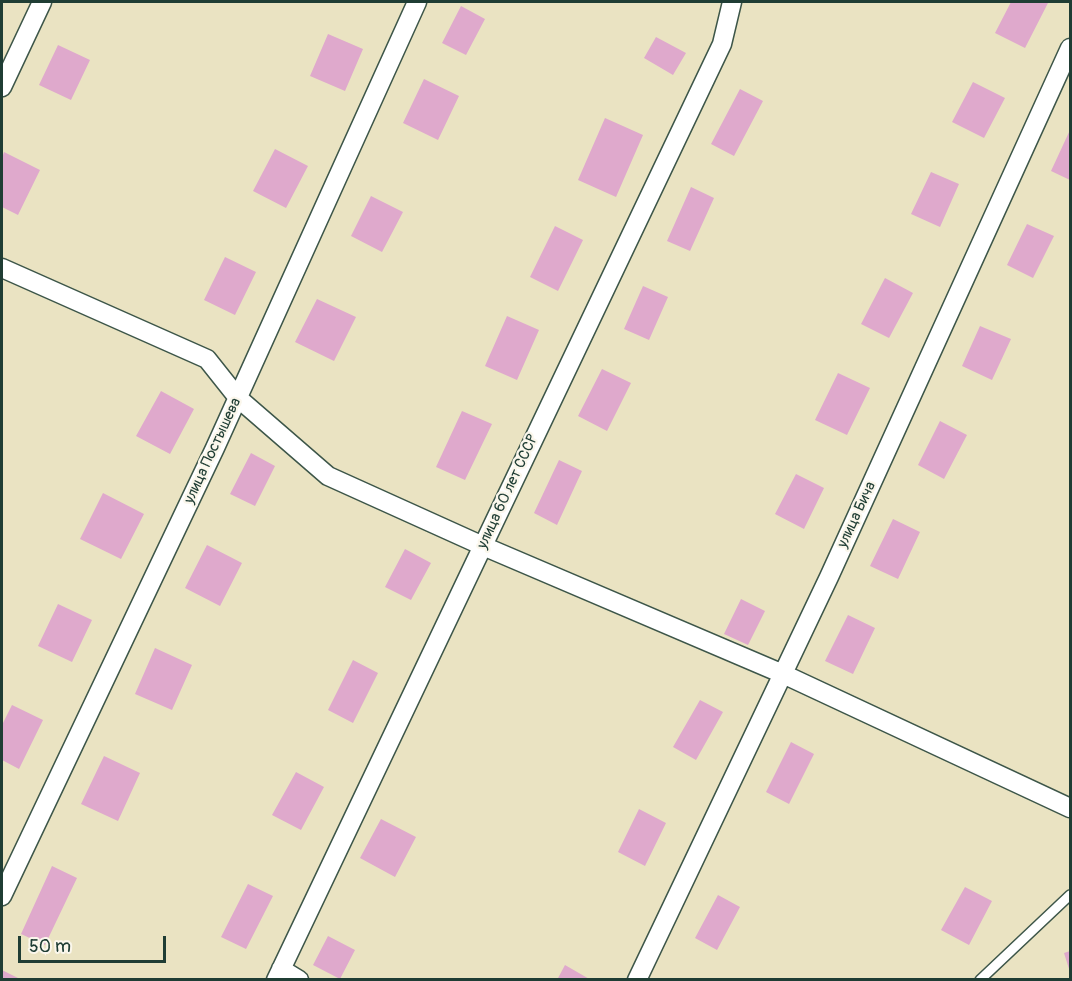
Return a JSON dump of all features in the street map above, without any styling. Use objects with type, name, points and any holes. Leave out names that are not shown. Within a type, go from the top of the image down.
[{"type":"street","points":[[2,87],[42,2]]},
{"type":"street","name":"улица Постышева","points":[[2,896],[238,398],[417,2]]},
{"type":"street","name":"улица 60 лет СССР","points":[[279,974],[722,44],[732,2]]},
{"type":"street","name":"улица Бича","points":[[637,980],[783,674],[1071,48]]},
{"type":"street","points":[[2,268],[207,359],[238,398],[328,476],[483,546],[783,674],[1071,808]]},
{"type":"street","points":[[279,974],[299,980]]},
{"type":"lane","points":[[980,980],[1071,895]]},
{"type":"building","points":[[1011,2],[1048,3],[1025,48],[995,33]]},
{"type":"building","points":[[461,6],[485,19],[466,55],[442,43]]},
{"type":"building","points":[[328,34],[363,49],[345,91],[310,76]]},
{"type":"building","points":[[656,37],[686,53],[673,75],[644,58]]},
{"type":"building","points":[[58,45],[90,60],[71,100],[39,85]]},
{"type":"building","points":[[424,79],[459,96],[438,140],[403,123]]},
{"type":"building","points":[[973,82],[1005,98],[984,138],[952,122]]},
{"type":"building","points":[[740,89],[763,101],[734,156],[711,144]]},
{"type":"building","points":[[605,118],[643,135],[616,197],[578,180]]},
{"type":"building","points":[[1070,130],[1070,180],[1051,171]]},
{"type":"building","points":[[275,149],[308,166],[286,208],[253,191]]},
{"type":"building","points":[[4,152],[40,170],[18,215],[2,207]]},
{"type":"building","points":[[931,172],[959,184],[940,227],[911,214]]},
{"type":"building","points":[[691,187],[714,198],[690,251],[667,241]]},
{"type":"building","points":[[371,196],[403,212],[382,252],[351,236]]},
{"type":"building","points":[[1027,224],[1054,236],[1033,278],[1007,265]]},
{"type":"building","points":[[555,226],[583,240],[558,291],[530,277]]},
{"type":"building","points":[[225,257],[256,272],[235,315],[204,300]]},
{"type":"building","points":[[885,278],[913,293],[889,338],[861,324]]},
{"type":"building","points":[[643,286],[668,297],[649,340],[624,329]]},
{"type":"building","points":[[317,299],[356,317],[334,361],[295,342]]},
{"type":"building","points":[[507,316],[539,330],[517,380],[485,366]]},
{"type":"building","points":[[980,326],[1011,339],[992,380],[962,366]]},
{"type":"building","points":[[602,369],[631,383],[607,431],[578,416]]},
{"type":"building","points":[[838,373],[870,388],[847,435],[815,420]]},
{"type":"building","points":[[161,391],[194,409],[170,454],[136,436]]},
{"type":"building","points":[[462,411],[492,424],[465,480],[436,467]]},
{"type":"building","points":[[940,421],[967,435],[944,479],[918,465]]},
{"type":"building","points":[[251,453],[275,466],[255,506],[230,494]]},
{"type":"building","points":[[559,460],[582,471],[557,525],[534,513]]},
{"type":"building","points":[[796,474],[824,488],[804,529],[775,514]]},
{"type":"building","points":[[103,493],[144,514],[121,559],[80,539]]},
{"type":"building","points":[[893,519],[920,532],[898,579],[870,566]]},
{"type":"building","points":[[207,545],[242,563],[220,606],[185,588]]},
{"type":"building","points":[[405,549],[431,563],[411,600],[385,587]]},
{"type":"building","points":[[741,599],[765,611],[748,645],[724,634]]},
{"type":"building","points":[[58,604],[92,620],[72,662],[38,646]]},
{"type":"building","points":[[848,615],[875,628],[853,674],[825,661]]},
{"type":"building","points":[[155,648],[192,665],[172,710],[135,694]]},
{"type":"building","points":[[353,660],[378,673],[353,723],[328,710]]},
{"type":"building","points":[[700,700],[723,712],[696,760],[673,747]]},
{"type":"building","points":[[12,705],[43,720],[19,769],[2,760],[2,725]]},
{"type":"building","points":[[791,742],[814,754],[789,804],[766,792]]},
{"type":"building","points":[[104,756],[140,773],[118,821],[81,804]]},
{"type":"building","points":[[296,772],[324,787],[301,830],[272,815]]},
{"type":"building","points":[[639,809],[666,823],[645,866],[618,852]]},
{"type":"building","points":[[381,819],[416,837],[395,877],[360,858]]},
{"type":"building","points":[[52,866],[77,878],[45,945],[21,934]]},
{"type":"building","points":[[248,884],[273,896],[246,949],[221,937]]},
{"type":"building","points":[[965,887],[992,901],[969,945],[941,930]]},
{"type":"building","points":[[718,895],[740,907],[717,950],[695,938]]},
{"type":"building","points":[[328,936],[355,950],[340,979],[313,965]]},
{"type":"building","points":[[1070,951],[1070,972],[1064,953]]},
{"type":"building","points":[[565,965],[591,980],[557,980]]},
{"type":"building","points":[[2,970],[22,980],[2,980]]}]
